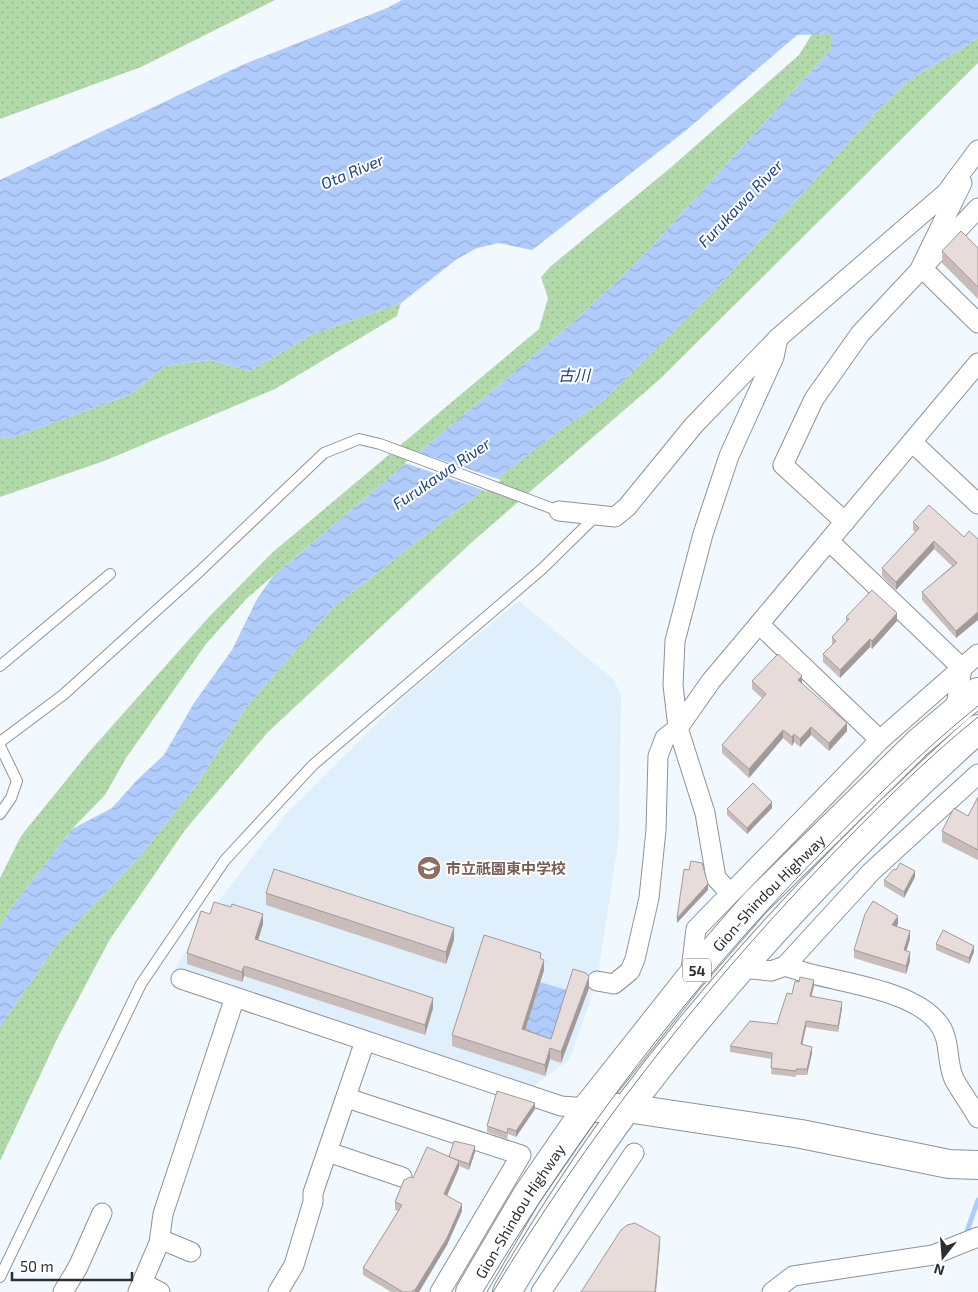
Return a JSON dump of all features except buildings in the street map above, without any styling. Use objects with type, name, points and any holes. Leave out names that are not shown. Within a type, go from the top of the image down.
[{"type":"main road","name":"Gion-Shindou Highway","points":[[470,1292],[526,1195],[587,1108],[690,978],[755,903],[919,742],[978,692]]},
{"type":"main road","name":"Gion-Shindou Highway","points":[[508,1292],[545,1228],[627,1108],[741,968],[788,914],[938,765],[978,729]]},
{"type":"main road","points":[[587,1108],[627,1108],[801,1134],[949,1164],[978,1164]]},
{"type":"street","points":[[921,267],[978,150]]},
{"type":"street","points":[[559,511],[615,517],[627,506],[694,425],[778,338],[946,193],[978,150]]},
{"type":"street","points":[[845,522],[783,465],[814,399],[860,334],[978,208]]},
{"type":"street","points":[[921,267],[978,323]]},
{"type":"street","points":[[730,894],[716,878],[705,813],[678,728],[673,685],[677,632],[702,534],[726,465],[774,357],[778,338]]},
{"type":"street","points":[[597,981],[614,984],[630,971],[634,959],[649,898],[656,830],[658,756],[665,738],[678,728],[711,680],[978,364]]},
{"type":"street","points":[[912,442],[978,504]]},
{"type":"street","points":[[829,541],[962,668]]},
{"type":"street","points":[[759,624],[880,740]]},
{"type":"street","points":[[690,978],[696,929],[880,740],[978,654]]},
{"type":"street","points":[[955,712],[962,668]]},
{"type":"street","points":[[741,968],[771,971],[785,966],[871,872],[978,774]]},
{"type":"street","points":[[785,966],[804,974],[900,996],[923,1008],[940,1025],[948,1044],[954,1079],[978,1118]]},
{"type":"street","points":[[181,979],[561,1106],[587,1108]]},
{"type":"street","points":[[160,1292],[140,1288],[160,1238],[163,1214],[235,997]]},
{"type":"street","points":[[278,1292],[294,1265],[313,1202],[313,1193],[347,1098],[365,1040]]},
{"type":"street","points":[[347,1098],[523,1151],[440,1292]]},
{"type":"street","points":[[328,1152],[402,1177]]},
{"type":"street","points":[[541,1292],[634,1153]]},
{"type":"street","points":[[63,1292],[78,1267],[102,1213]]},
{"type":"street","points":[[545,1228],[554,1273]]},
{"type":"street","points":[[467,1246],[506,1231]]},
{"type":"street","points":[[772,1292],[793,1276],[933,1255],[978,1237]]},
{"type":"street","points":[[160,1238],[191,1252]]},
{"type":"lane","points":[[0,742],[63,695],[200,571],[324,453],[359,440],[380,444],[559,511]]},
{"type":"lane","points":[[0,1276],[141,984],[225,860],[313,765],[542,568],[597,515]]},
{"type":"lane","points":[[0,666],[110,574]]},
{"type":"lane","points":[[0,746],[17,781],[11,798],[0,814]]},
{"type":"shaded area","name":"市立祇園東中学校","points":[[519,601],[614,680],[621,696],[619,837],[597,981],[570,1059],[532,1087],[175,968],[220,899],[287,813],[410,691]]},
{"type":"green space","points":[[0,0],[275,0],[141,67],[0,119]]},
{"type":"green space","points":[[812,34],[832,34],[831,49],[641,258],[574,321],[247,598],[206,644],[126,758],[105,795],[72,829],[10,909],[0,926],[0,878],[21,836],[89,752],[208,618],[273,552],[539,329],[548,298],[541,277],[551,266],[669,169],[799,55]]},
{"type":"green space","points":[[978,38],[978,63],[660,379],[472,542],[268,732],[185,830],[110,939],[58,1037],[0,1161],[0,1026],[59,941],[140,856],[197,784],[246,707],[333,607],[562,428],[603,401],[712,293],[876,112],[908,81]]},
{"type":"green space","points":[[401,303],[397,316],[275,389],[104,461],[0,497],[0,438],[14,437],[131,394],[164,366],[210,360],[250,371],[312,334]]},
{"type":"water","points":[[402,0],[978,0],[978,38],[908,81],[876,112],[712,293],[603,401],[562,428],[333,607],[246,707],[197,784],[140,856],[59,941],[0,1026],[0,926],[10,909],[72,829],[112,808],[137,780],[164,755],[194,703],[232,650],[257,599],[273,576],[574,321],[641,258],[831,49],[831,34],[797,35],[684,132],[532,250],[499,243],[477,248],[457,259],[401,303],[312,334],[250,371],[210,360],[164,366],[131,394],[14,437],[0,438],[0,180],[242,65],[387,8]]},
{"type":"water","points":[[540,982],[570,991],[551,1049],[522,1040]]},
{"type":"pier","points":[[418,452],[501,480],[486,491],[405,463]]},
{"type":"waterway","points":[[966,1234],[978,1200]]},
{"type":"tram line","points":[[483,1292],[558,1175],[598,1118],[681,1009],[772,905],[820,854],[917,759],[978,706]]},
{"type":"tram line","points":[[493,1292],[566,1179],[645,1070],[687,1017],[775,915],[821,866],[917,770],[978,717]]},
{"type":"place","name":"市立祇園東中学校","points":[[429,868]]},
{"type":"water label","name":"Ota River","points":[[352,171]]},
{"type":"water label","name":"Furukawa River","points":[[740,203]]},
{"type":"water label","name":"古川","points":[[574,374]]},
{"type":"water label","name":"Furukawa River","points":[[441,473]]}]
